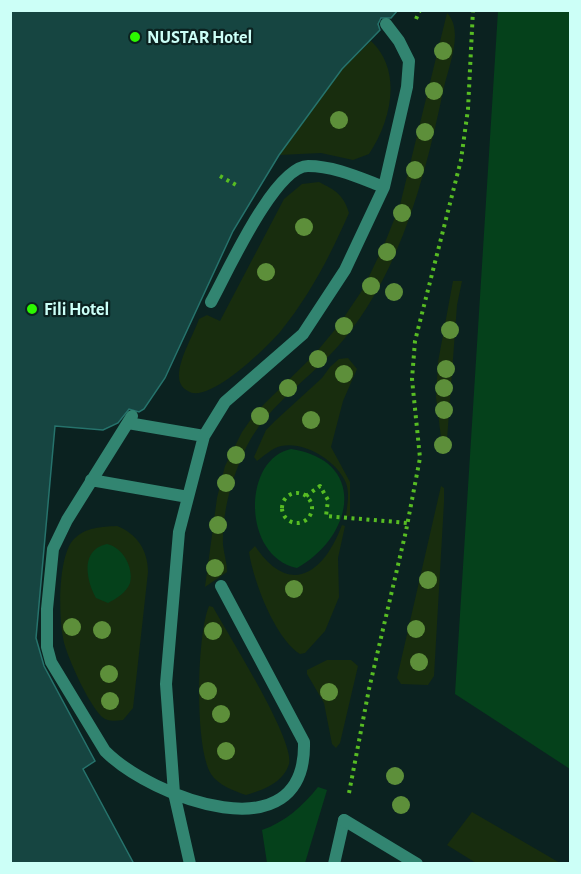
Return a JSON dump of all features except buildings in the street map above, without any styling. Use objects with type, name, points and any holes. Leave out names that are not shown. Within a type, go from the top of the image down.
[{"type":"street","points":[[190,864],[174,794],[166,684],[179,532],[204,436],[225,402],[303,334],[345,270],[384,187],[407,87],[409,61],[399,41],[386,24]]},
{"type":"street","points":[[211,302],[248,232],[281,180],[294,169],[307,166],[342,172],[384,187]]},
{"type":"street","points":[[204,436],[130,419],[91,480],[53,549],[46,647],[51,662],[105,751],[117,763],[174,794],[227,810],[255,809],[277,802],[298,782],[304,759],[304,742],[221,586]]},
{"type":"street","points":[[91,480],[188,497]]},
{"type":"street","points":[[334,864],[344,820],[417,864]]},
{"type":"path","points":[[344,820],[369,689],[408,523],[420,458],[412,379],[415,341],[461,160],[468,109],[473,10]]},
{"type":"path","points":[[220,176],[236,185]]},
{"type":"path","points":[[306,496],[320,486],[328,500],[326,516],[408,523]]},
{"type":"path","points":[[298,493],[306,496],[311,503],[312,512],[307,519],[300,523],[291,523],[284,518],[283,501],[289,495],[298,493]]},
{"type":"shaded area","points":[[498,11],[570,11],[570,769],[455,694]]},
{"type":"shaded area","points":[[447,13],[452,20],[455,38],[452,59],[420,186],[397,250],[365,311],[345,338],[277,406],[253,435],[235,474],[228,497],[223,533],[227,572],[205,587],[217,498],[225,466],[242,432],[256,412],[314,355],[338,326],[363,289],[384,245],[400,205]]},
{"type":"shaded area","points":[[371,41],[381,53],[387,67],[390,96],[383,127],[369,154],[353,160],[321,153],[279,155],[342,69]]},
{"type":"shaded area","points":[[319,182],[338,194],[349,213],[327,260],[310,289],[280,332],[236,373],[209,390],[197,393],[186,390],[181,385],[180,369],[199,319],[207,315],[220,321],[284,199],[302,184]]},
{"type":"shaded area","points":[[453,281],[462,281],[457,305],[446,453],[443,454],[436,397],[438,362]]},
{"type":"shaded area","points":[[348,358],[357,369],[343,401],[331,447],[350,482],[350,516],[346,516],[348,495],[346,483],[335,467],[319,454],[290,445],[274,448],[257,461],[254,457],[266,430],[339,359]]},
{"type":"shaded area","points":[[291,449],[316,456],[333,468],[342,484],[344,501],[340,520],[331,538],[316,554],[297,568],[279,560],[266,546],[258,528],[255,508],[257,488],[264,470],[275,457]]},
{"type":"shaded area","points":[[441,486],[444,488],[444,502],[434,676],[428,685],[401,684],[397,678]]},
{"type":"shaded area","points":[[342,525],[345,526],[338,558],[339,597],[325,631],[305,653],[300,654],[282,636],[274,623],[260,593],[249,552],[255,546],[268,562],[281,571],[293,575],[305,573],[326,556]]},
{"type":"shaded area","points":[[117,526],[136,538],[146,557],[148,572],[133,708],[123,720],[114,721],[103,718],[96,710],[71,663],[63,636],[60,591],[64,560],[74,539],[89,530]]},
{"type":"shaded area","points":[[107,544],[122,553],[131,577],[126,589],[108,603],[96,598],[88,575],[92,552]]},
{"type":"shaded area","points":[[209,606],[213,607],[258,686],[282,733],[288,751],[289,764],[282,776],[265,788],[246,795],[222,784],[211,774],[202,740],[200,664],[205,620]]},
{"type":"shaded area","points":[[327,660],[351,660],[358,666],[340,743],[336,748],[332,744],[324,703],[307,674],[307,670]]},
{"type":"shaded area","points":[[318,787],[327,790],[305,863],[267,863],[262,830],[293,813]]},
{"type":"shaded area","points":[[472,812],[560,863],[476,863],[447,845]]},
{"type":"place","name":"NUSTAR Hotel","points":[[135,37]]},
{"type":"place","name":"Fili Hotel","points":[[32,309]]}]
